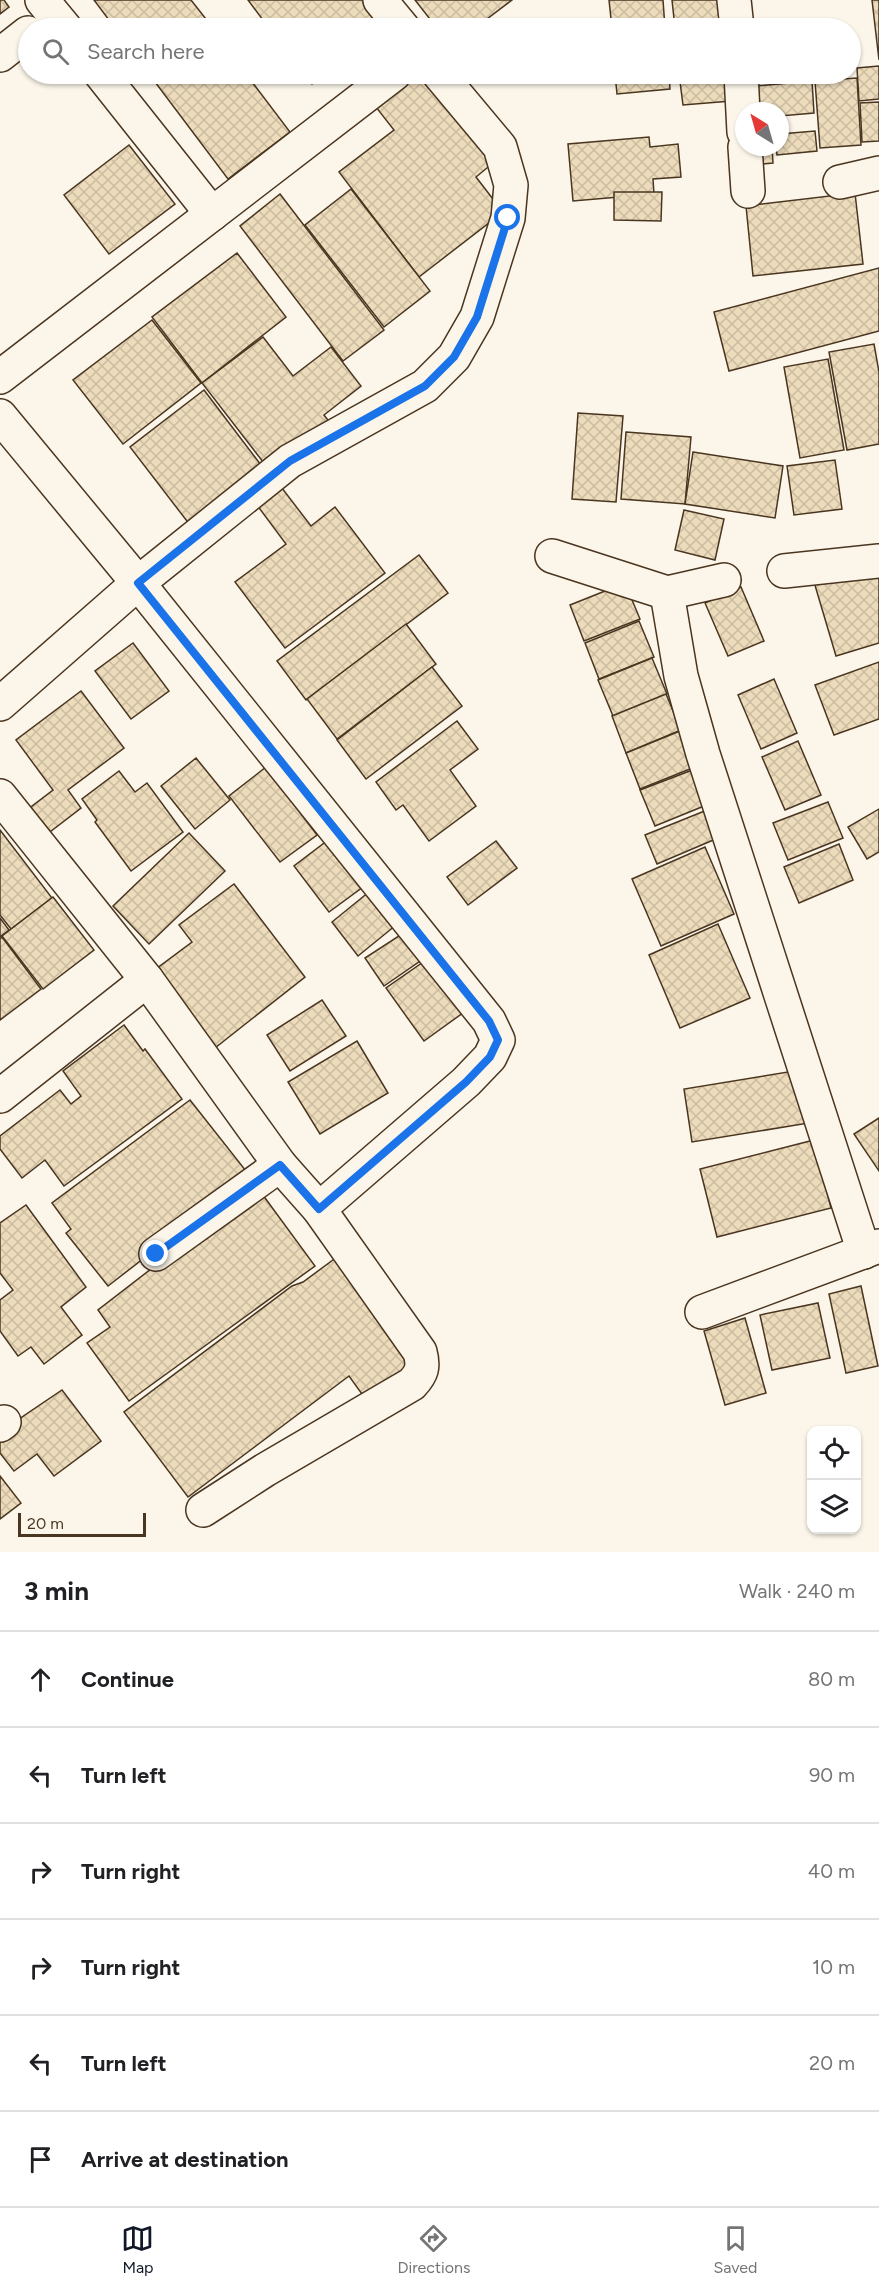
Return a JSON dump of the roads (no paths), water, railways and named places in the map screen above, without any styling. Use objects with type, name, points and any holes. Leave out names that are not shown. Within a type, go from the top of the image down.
[{"type":"street","points":[[380,0],[395,18]]},
{"type":"street","points":[[734,0],[737,18]]},
{"type":"street","points":[[0,55],[18,41]]},
{"type":"street","points":[[109,84],[212,214]]},
{"type":"street","points":[[0,377],[381,84]]},
{"type":"street","points":[[0,704],[138,583],[290,461],[425,386],[454,357],[477,317],[508,218],[511,185],[500,147],[448,84]]},
{"type":"street","points":[[742,84],[742,102]]},
{"type":"street","points":[[746,156],[748,191]]},
{"type":"street","points":[[840,182],[879,173]]},
{"type":"street","points":[[0,416],[138,583],[489,1021],[498,1040],[490,1057],[466,1082],[319,1209]]},
{"type":"street","points":[[552,556],[667,593],[724,580]]},
{"type":"street","points":[[784,571],[879,561]]},
{"type":"street","points":[[667,593],[681,676],[703,754],[871,1249],[702,1312]]},
{"type":"street","points":[[0,796],[147,980],[280,1165],[319,1209],[420,1352],[423,1365],[421,1374],[412,1384],[265,1470],[203,1510]]},
{"type":"street","points":[[0,1096],[147,980]]},
{"type":"street","points":[[156,1254],[280,1165]]}]
